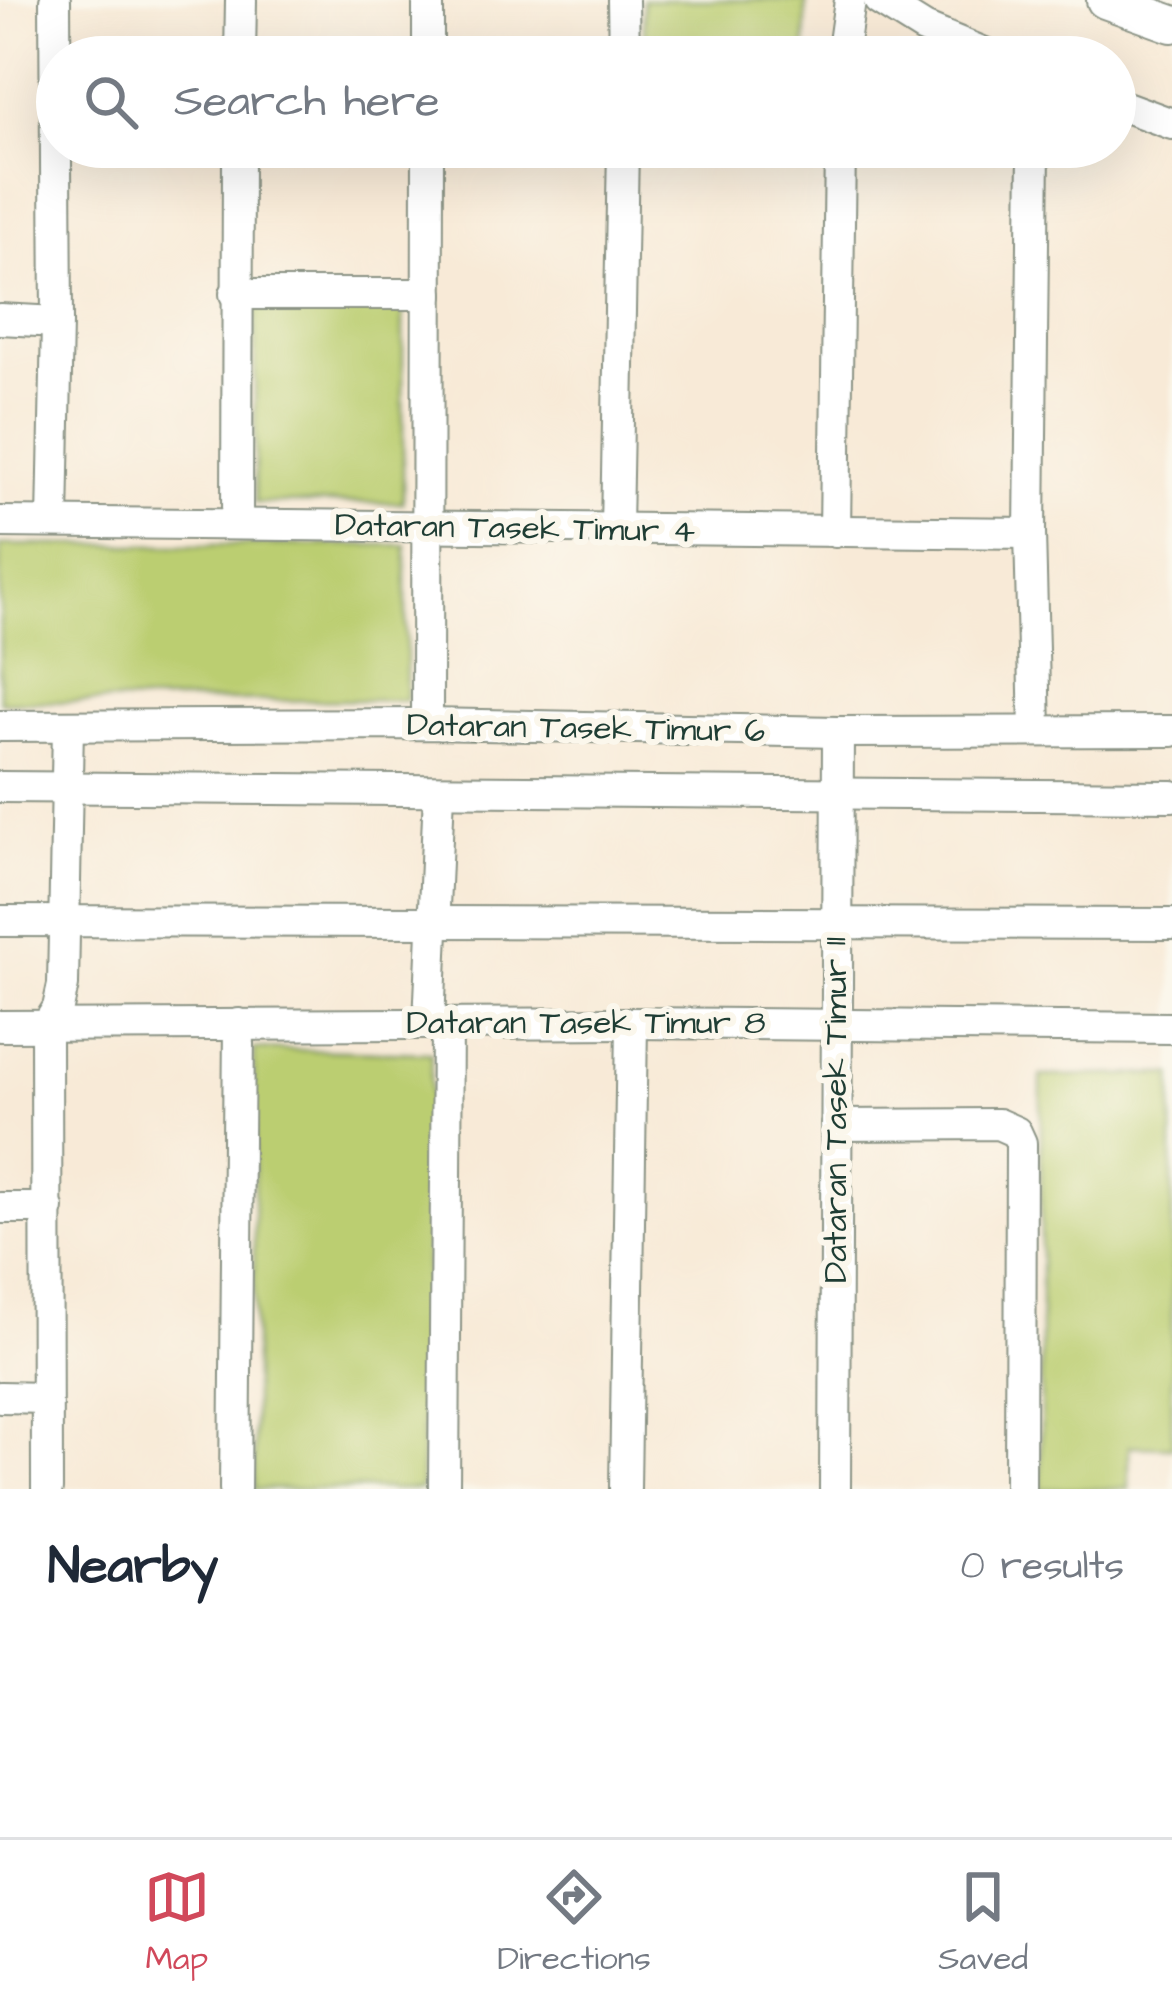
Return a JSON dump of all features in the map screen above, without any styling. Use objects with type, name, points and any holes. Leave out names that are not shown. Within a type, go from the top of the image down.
[{"type":"main road","points":[[1142,2],[1172,24]]},
{"type":"street","points":[[55,0],[55,36]]},
{"type":"street","points":[[240,36],[241,0]]},
{"type":"street","points":[[428,0],[428,36]]},
{"type":"street","points":[[623,0],[624,36]]},
{"type":"street","points":[[845,36],[850,0]]},
{"type":"street","points":[[879,0],[943,36]]},
{"type":"street","points":[[1136,111],[1172,124]]},
{"type":"street","points":[[53,522],[56,168]]},
{"type":"street","points":[[237,524],[238,168]]},
{"type":"street","points":[[427,724],[428,168]]},
{"type":"street","points":[[616,530],[623,168]]},
{"type":"street","points":[[835,532],[840,168]]},
{"type":"street","points":[[1034,168],[1030,533],[1035,730]]},
{"type":"street","points":[[235,294],[428,294]]},
{"type":"street","points":[[0,319],[57,322]]},
{"type":"street","name":"Dataran Tasek Timur 4","points":[[0,522],[1030,533]]},
{"type":"street","name":"Dataran Tasek Timur 6","points":[[0,726],[427,724],[838,732],[1172,731]]},
{"type":"street","points":[[47,1489],[46,1027],[61,997],[68,726]]},
{"type":"street","name":"Dataran Tasek Timur 11","points":[[835,1489],[838,732]]},
{"type":"street","name":"Dataran Tasek Timur 6","points":[[0,787],[1172,796]]},
{"type":"street","points":[[439,792],[433,922],[444,1489]]},
{"type":"street","points":[[0,921],[1172,924]]},
{"type":"street","points":[[626,1489],[632,1023]]},
{"type":"street","name":"Dataran Tasek Timur 8","points":[[0,1026],[632,1023],[1172,1028]]},
{"type":"street","points":[[235,1489],[238,1024]]},
{"type":"street","points":[[836,1125],[1008,1126],[1021,1143],[1019,1489]]},
{"type":"street","points":[[0,1208],[48,1208]]},
{"type":"street","points":[[0,1396],[46,1398]]},
{"type":"green space","points":[[643,0],[806,0],[805,36],[644,36]]},
{"type":"green space","points":[[255,308],[403,310],[403,503],[255,503]]},
{"type":"green space","points":[[0,545],[406,545],[406,700],[0,702]]},
{"type":"green space","points":[[254,1049],[431,1053],[421,1489],[254,1489]]},
{"type":"green space","points":[[1172,1074],[1172,1447],[1129,1446],[1129,1489],[1041,1489],[1041,1076]]}]
